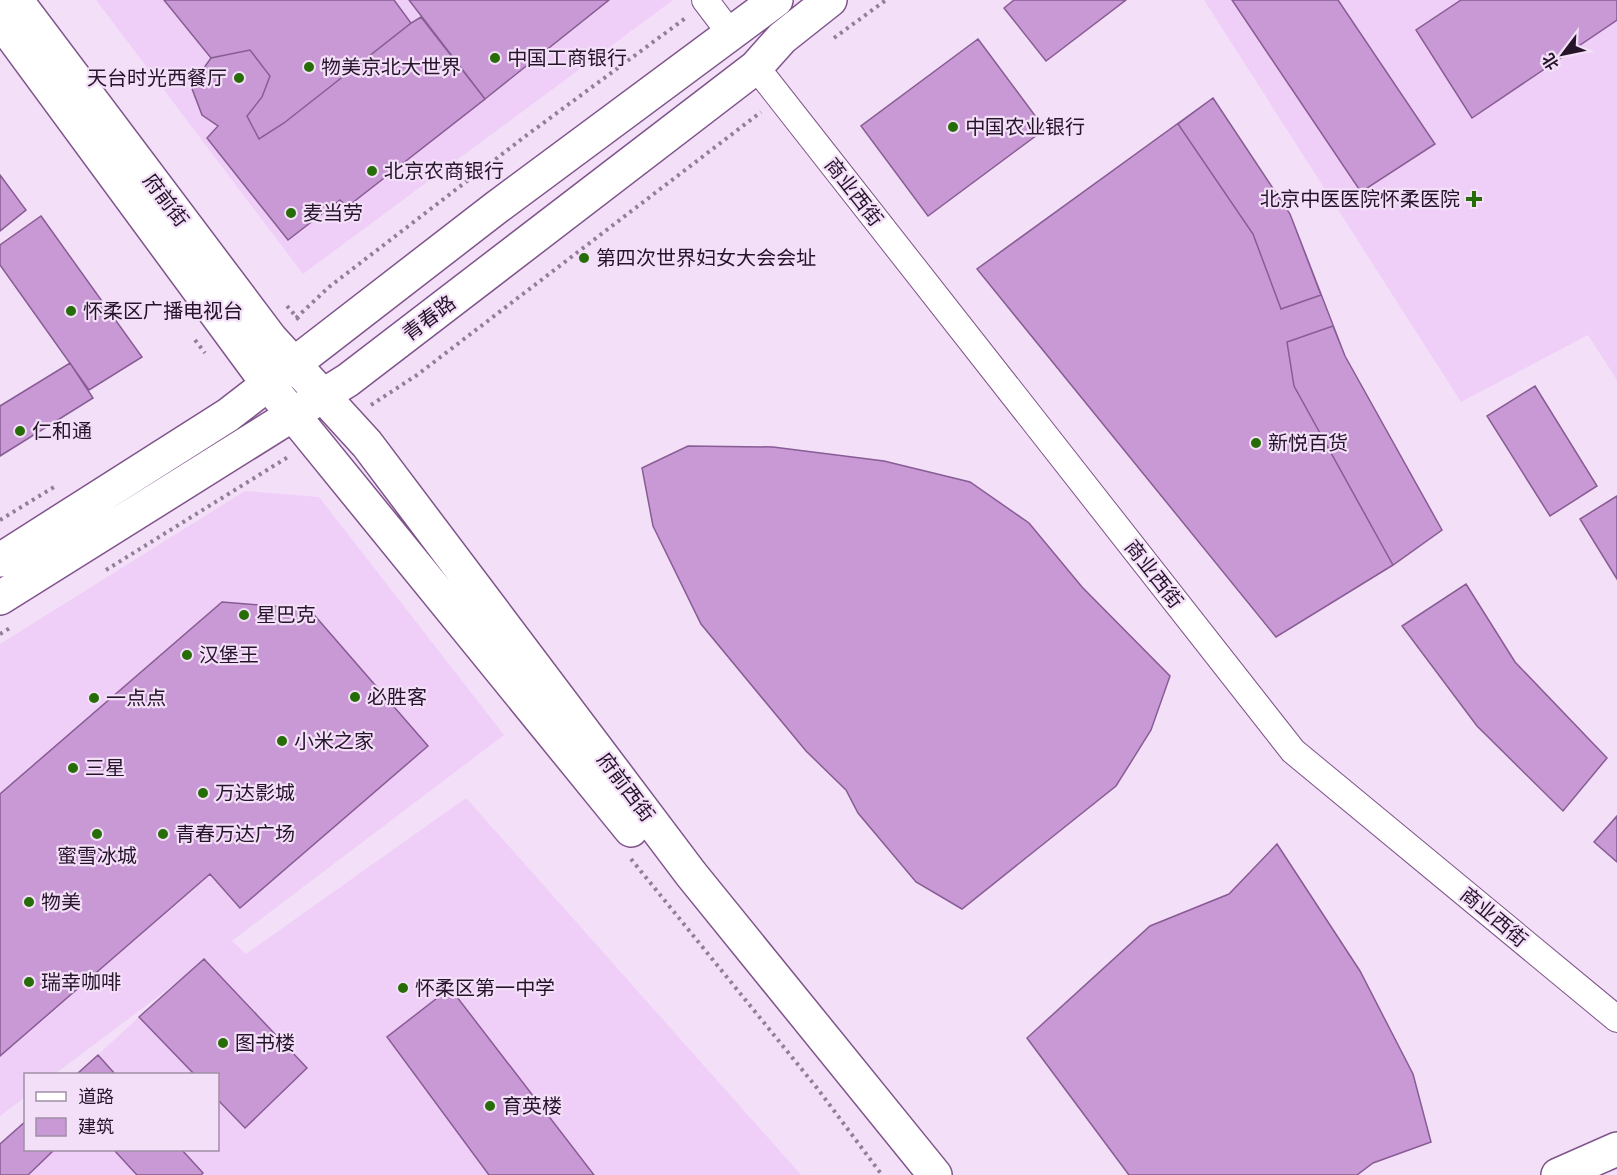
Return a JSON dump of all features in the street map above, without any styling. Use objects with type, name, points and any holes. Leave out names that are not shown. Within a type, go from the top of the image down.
[{"type":"main road","name":"府前街","points":[[16,0],[271,339],[323,396]]},
{"type":"main road","points":[[0,560],[228,415],[506,200],[776,0]]},
{"type":"main road","name":"青春路","points":[[0,598],[230,456],[367,366],[756,67],[782,38],[830,0]]},
{"type":"main road","name":"府前街","points":[[0,20],[268,384],[293,414]]},
{"type":"main road","name":"府前西街","points":[[323,396],[367,444],[691,874],[935,1175]]},
{"type":"main road","name":"府前西街","points":[[293,414],[909,1175]]},
{"type":"main road","points":[[1558,1175],[1617,1149]]},
{"type":"street","points":[[706,1],[730,33]]},
{"type":"street","name":"商业西街","points":[[756,67],[1293,751],[1617,1019]]},
{"type":"path","points":[[271,339],[348,273],[706,1]]},
{"type":"path","points":[[0,520],[60,483]]},
{"type":"shaded area","points":[[96,0],[673,0],[303,274]]},
{"type":"shaded area","name":"北京中医医院怀柔医院","points":[[1204,0],[1617,0],[1617,380],[1588,335],[1461,402]]},
{"type":"shaded area","points":[[245,491],[319,497],[504,735],[232,941],[246,954],[466,798],[801,1175],[0,1175],[0,1144],[24,1122],[24,1151],[219,1151],[219,1073],[78,1073],[176,983],[56,1073],[24,1073],[24,1098],[0,1116],[0,644]]},
{"type":"building","name":"物美京北大世界","points":[[164,0],[394,0],[411,23],[284,123],[259,139],[247,116],[262,97],[270,76],[250,50],[211,58]]},
{"type":"building","name":"中国工商银行","points":[[409,0],[609,0],[485,99]]},
{"type":"building","points":[[1014,0],[1126,0],[1046,61],[1004,8]]},
{"type":"building","points":[[1232,0],[1338,0],[1435,144],[1361,192]]},
{"type":"building","points":[[1461,0],[1617,0],[1617,20],[1472,118],[1416,30]]},
{"type":"building","points":[[421,17],[485,99],[347,207],[340,200],[288,240],[207,138],[218,126],[202,115],[191,86],[211,58],[250,50],[270,76],[262,97],[247,116],[259,139],[284,123]]},
{"type":"building","name":"中国农业银行","points":[[978,39],[1045,129],[928,216],[861,126]]},
{"type":"building","name":"新悦百货","points":[[1213,98],[1290,214],[1345,356],[1442,530],[1393,565],[1276,637],[977,269]]},
{"type":"building","points":[[1213,98],[1290,214],[1321,295],[1281,309],[1253,234],[1178,124]]},
{"type":"building","points":[[0,175],[26,210],[0,231]]},
{"type":"building","name":"怀柔区广播电视台","points":[[41,216],[142,357],[89,390],[0,265],[0,245]]},
{"type":"building","points":[[1333,326],[1345,356],[1442,530],[1393,565],[1294,386],[1287,342]]},
{"type":"building","name":"仁和通","points":[[70,363],[93,398],[0,456],[0,406]]},
{"type":"building","points":[[1535,386],[1597,486],[1550,516],[1487,416]]},
{"type":"building","points":[[688,446],[773,447],[884,461],[970,482],[1029,523],[1082,587],[1170,676],[1151,730],[1116,786],[962,909],[916,882],[858,813],[846,790],[806,751],[701,624],[653,526],[642,468]]},
{"type":"building","points":[[1617,496],[1617,579],[1580,519]]},
{"type":"building","points":[[1466,584],[1515,662],[1607,758],[1563,811],[1477,726],[1402,626]]},
{"type":"building","name":"青春万达广场","points":[[222,602],[309,609],[428,746],[240,908],[210,874],[0,1056],[0,794]]},
{"type":"building","points":[[1617,816],[1617,862],[1594,842]]},
{"type":"building","points":[[1277,844],[1360,971],[1413,1074],[1431,1142],[1373,1163],[1357,1175],[1129,1175],[1027,1038],[1150,926],[1229,894]]},
{"type":"building","name":"图书楼","points":[[204,959],[307,1068],[245,1128],[219,1101],[219,1073],[193,1073],[139,1017]]},
{"type":"building","name":"育英楼","points":[[450,988],[594,1175],[489,1175],[387,1037]]},
{"type":"building","points":[[98,1055],[114,1073],[78,1073]]},
{"type":"building","points":[[24,1123],[24,1151],[53,1151],[28,1175],[0,1175],[0,1144]]},
{"type":"building","points":[[115,1151],[183,1151],[203,1173],[201,1175],[137,1175]]},
{"type":"place","name":"中国工商银行","points":[[495,58]]},
{"type":"place","name":"物美京北大世界","points":[[309,67]]},
{"type":"place","name":"天台时光西餐厅","points":[[239,78]]},
{"type":"place","name":"中国农业银行","points":[[953,127]]},
{"type":"place","name":"北京农商银行","points":[[372,171]]},
{"type":"place","name":"北京中医医院怀柔医院","points":[[1474,199]]},
{"type":"place","name":"麦当劳","points":[[291,213]]},
{"type":"place","name":"第四次世界妇女大会会址","points":[[584,258]]},
{"type":"place","name":"怀柔区广播电视台","points":[[71,311]]},
{"type":"place","name":"仁和通","points":[[20,431]]},
{"type":"place","name":"新悦百货","points":[[1256,443]]},
{"type":"place","name":"星巴克","points":[[244,615]]},
{"type":"place","name":"汉堡王","points":[[187,655]]},
{"type":"place","name":"必胜客","points":[[355,697]]},
{"type":"place","name":"一点点","points":[[94,698]]},
{"type":"place","name":"小米之家","points":[[282,741]]},
{"type":"place","name":"三星","points":[[73,768]]},
{"type":"place","name":"万达影城","points":[[203,793]]},
{"type":"place","name":"蜜雪冰城","points":[[97,834]]},
{"type":"place","name":"青春万达广场","points":[[163,834]]},
{"type":"place","name":"物美","points":[[29,902]]},
{"type":"place","name":"瑞幸咖啡","points":[[29,982]]},
{"type":"place","name":"怀柔区第一中学","points":[[403,988]]},
{"type":"place","name":"图书楼","points":[[223,1043]]},
{"type":"place","name":"育英楼","points":[[490,1106]]}]
